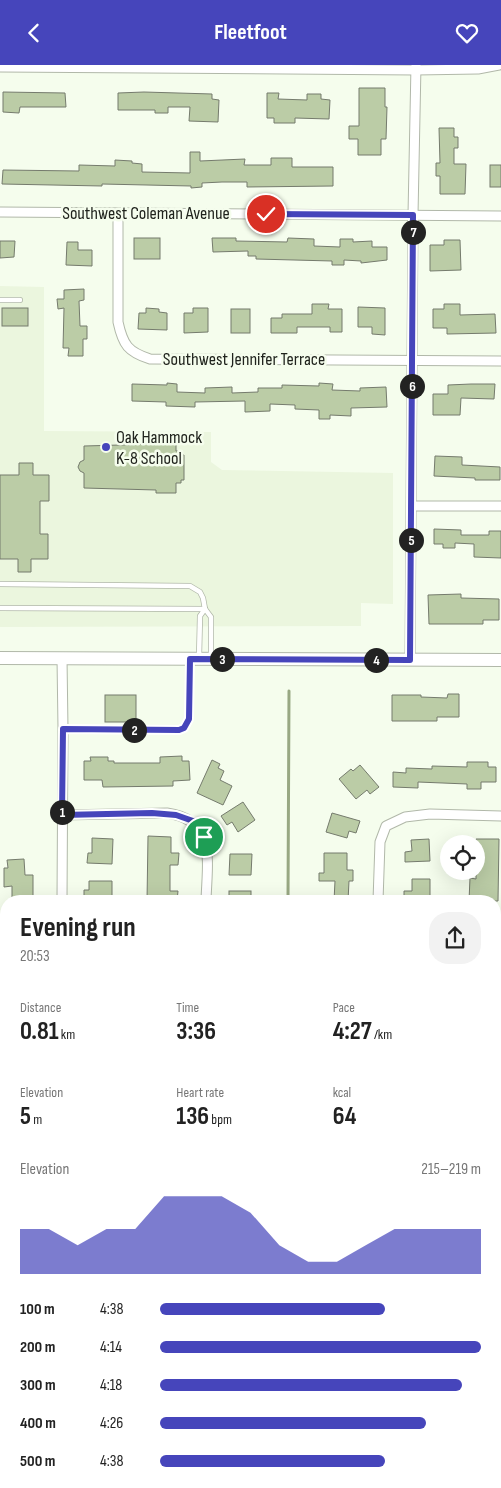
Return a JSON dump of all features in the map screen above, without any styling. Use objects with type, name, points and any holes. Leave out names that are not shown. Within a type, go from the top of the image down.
[{"type":"street","points":[[0,67],[478,69],[499,65]]},
{"type":"street","points":[[410,660],[413,215],[416,68]]},
{"type":"street","name":"Southwest Coleman Avenue","points":[[0,212],[501,216]]},
{"type":"street","name":"Southwest Jennifer Terrace","points":[[118,213],[118,322],[122,339],[129,349],[138,355],[150,359],[501,361]]},
{"type":"street","points":[[412,506],[501,506]]},
{"type":"street","points":[[0,658],[501,660]]},
{"type":"street","points":[[62,658],[62,895]]},
{"type":"street","points":[[62,815],[167,813],[193,821],[202,832],[206,844],[206,895]]},
{"type":"street","points":[[378,895],[380,842],[386,827],[405,817],[430,814],[501,816]]},
{"type":"lane","points":[[0,300],[20,300]]},
{"type":"lane","points":[[0,584],[182,585],[190,586],[200,592],[203,598],[205,609],[211,617],[200,659],[189,719],[184,728],[179,730],[63,729]]},
{"type":"lane","points":[[0,608],[205,609]]},
{"type":"lane","points":[[200,659],[200,616],[205,609]]},
{"type":"shaded area","name":"Oak Hammock K-8 School","points":[[0,286],[44,287],[44,431],[211,432],[211,462],[222,470],[393,473],[393,604],[361,603],[361,626],[0,627]]},
{"type":"building","points":[[359,88],[385,88],[385,107],[387,107],[386,139],[381,139],[381,155],[358,155],[358,139],[349,139],[349,126],[359,126]]},
{"type":"building","points":[[3,92],[65,93],[66,107],[20,107],[19,113],[3,112]]},
{"type":"building","points":[[118,93],[212,94],[212,99],[219,100],[218,122],[189,121],[190,107],[168,107],[168,113],[155,113],[155,110],[118,110]]},
{"type":"building","points":[[267,93],[279,93],[278,99],[307,100],[307,94],[321,94],[321,99],[330,100],[329,119],[295,118],[295,123],[274,123],[274,118],[267,118]]},
{"type":"building","points":[[439,128],[454,128],[454,137],[458,137],[458,148],[454,148],[454,164],[466,164],[465,194],[440,194],[440,176],[436,176],[436,163],[440,163]]},
{"type":"building","points":[[190,152],[200,152],[200,161],[245,159],[244,165],[271,165],[271,158],[292,158],[292,167],[333,167],[333,186],[247,187],[247,182],[202,183],[202,187],[191,188],[191,186],[102,184],[102,186],[2,184],[3,170],[79,171],[79,165],[115,166],[115,160],[132,161],[132,163],[142,164],[142,172],[190,173]]},
{"type":"building","points":[[490,165],[501,165],[501,187],[490,187]]},
{"type":"building","points":[[134,238],[160,238],[160,259],[134,259]]},
{"type":"building","points":[[212,238],[236,238],[236,241],[287,242],[288,238],[314,239],[314,246],[340,247],[340,239],[353,239],[353,242],[372,241],[372,247],[387,247],[387,260],[361,263],[361,261],[344,260],[344,265],[332,265],[332,261],[256,259],[256,256],[248,256],[248,251],[213,252]]},
{"type":"building","points":[[444,240],[460,240],[461,270],[430,271],[430,245],[444,245]]},
{"type":"building","points":[[0,241],[15,241],[14,257],[0,258]]},
{"type":"building","points":[[67,242],[78,242],[78,250],[92,250],[92,266],[66,265]]},
{"type":"building","points":[[84,289],[84,300],[79,301],[80,326],[87,326],[87,339],[83,339],[83,356],[68,356],[69,348],[63,348],[64,308],[58,309],[57,299],[64,299],[64,290]]},
{"type":"building","points":[[312,304],[329,304],[328,309],[342,309],[342,332],[330,332],[330,327],[297,327],[297,333],[271,333],[271,318],[282,318],[282,314],[312,314]]},
{"type":"building","points":[[444,304],[460,304],[460,315],[495,314],[496,333],[447,334],[447,328],[433,328],[433,309],[444,309]]},
{"type":"building","points":[[358,307],[385,308],[385,335],[372,334],[372,327],[358,327]]},
{"type":"building","points":[[2,308],[28,308],[28,326],[2,326]]},
{"type":"building","points":[[146,308],[159,309],[159,312],[167,313],[167,330],[138,329],[139,313],[146,313]]},
{"type":"building","points":[[193,308],[208,308],[208,332],[184,333],[184,313],[193,313]]},
{"type":"building","points":[[231,309],[250,309],[250,333],[231,333]]},
{"type":"building","points":[[167,383],[177,384],[177,392],[205,393],[205,388],[232,387],[232,393],[258,392],[258,388],[282,388],[282,385],[319,386],[319,383],[333,384],[332,390],[360,391],[360,388],[386,387],[387,407],[351,408],[351,416],[330,415],[330,419],[319,419],[319,410],[295,409],[295,405],[270,404],[270,411],[245,412],[245,401],[195,402],[195,407],[166,406],[166,402],[132,401],[132,384],[167,385]]},
{"type":"building","points":[[495,384],[494,399],[461,398],[460,415],[433,415],[433,394],[448,394],[448,385]]},
{"type":"building","points":[[156,442],[176,442],[176,451],[181,451],[181,455],[184,455],[184,480],[181,480],[181,483],[176,483],[176,493],[156,493],[156,490],[84,488],[84,473],[78,467],[80,462],[84,460],[84,446],[156,444]]},
{"type":"building","points":[[435,456],[462,457],[462,465],[500,467],[500,480],[475,480],[475,478],[434,476]]},
{"type":"building","points":[[19,463],[33,463],[33,475],[49,475],[49,501],[40,501],[40,534],[48,534],[48,559],[31,559],[31,572],[18,572],[18,559],[0,559],[0,475],[19,475]]},
{"type":"building","points":[[434,529],[461,530],[461,535],[489,535],[489,531],[501,531],[501,558],[474,557],[474,544],[455,543],[455,548],[443,548],[443,544],[434,544]]},
{"type":"building","points":[[461,594],[461,598],[499,599],[499,620],[483,620],[483,624],[429,624],[428,595]]},
{"type":"building","points":[[448,694],[459,694],[459,717],[437,717],[437,721],[392,721],[392,695],[421,695],[421,697],[447,698]]},
{"type":"building","points":[[105,695],[136,695],[136,722],[105,722]]},
{"type":"building","points":[[182,756],[182,761],[189,761],[190,780],[173,781],[173,786],[103,787],[102,780],[84,780],[84,761],[91,761],[90,757],[108,757],[108,761],[114,761],[114,763],[160,763],[160,757]]},
{"type":"building","points":[[212,760],[220,764],[218,768],[224,771],[220,780],[232,786],[223,805],[197,793]]},
{"type":"building","points":[[467,762],[488,762],[488,767],[496,767],[496,782],[481,782],[481,789],[467,789],[467,784],[418,782],[418,788],[393,787],[393,772],[406,773],[406,768],[432,769],[432,766],[467,767]]},
{"type":"building","points":[[360,765],[379,787],[370,794],[367,790],[356,799],[339,779],[351,769],[353,771]]},
{"type":"building","points":[[243,802],[255,820],[238,832],[232,822],[227,825],[221,816]]},
{"type":"building","points":[[332,813],[360,821],[356,833],[349,831],[347,838],[326,832]]},
{"type":"building","points":[[148,836],[171,837],[171,853],[179,853],[178,865],[170,865],[170,891],[178,891],[178,895],[147,895]]},
{"type":"building","points":[[92,838],[113,839],[112,864],[87,863],[88,853],[92,853]]},
{"type":"building","points":[[429,839],[430,861],[405,862],[405,852],[412,851],[411,840]]},
{"type":"building","points":[[485,839],[499,839],[498,895],[469,895],[470,880],[485,880]]},
{"type":"building","points":[[324,853],[347,853],[347,870],[353,870],[353,881],[349,881],[348,895],[334,895],[335,881],[319,881],[319,873],[324,873]]},
{"type":"building","points":[[230,854],[252,854],[251,875],[229,875]]},
{"type":"building","points":[[24,859],[25,875],[33,875],[33,895],[12,895],[12,886],[4,887],[4,868],[8,868],[7,860]]},
{"type":"building","points":[[412,879],[430,879],[430,895],[404,895],[404,891],[412,891]]},
{"type":"building","points":[[89,881],[112,881],[112,895],[84,895],[84,890],[89,890]]},
{"type":"building","points":[[229,891],[251,891],[251,895],[229,895]]},
{"type":"waterway","points":[[288,895],[289,691]]},
{"type":"place","name":"Oak Hammock K-8 School","points":[[106,447]]},
{"type":"route","points":[[204,837],[193,821],[167,813],[62,815],[63,729],[179,730],[184,728],[189,719],[190,659],[410,660],[413,215],[266,214]]}]
